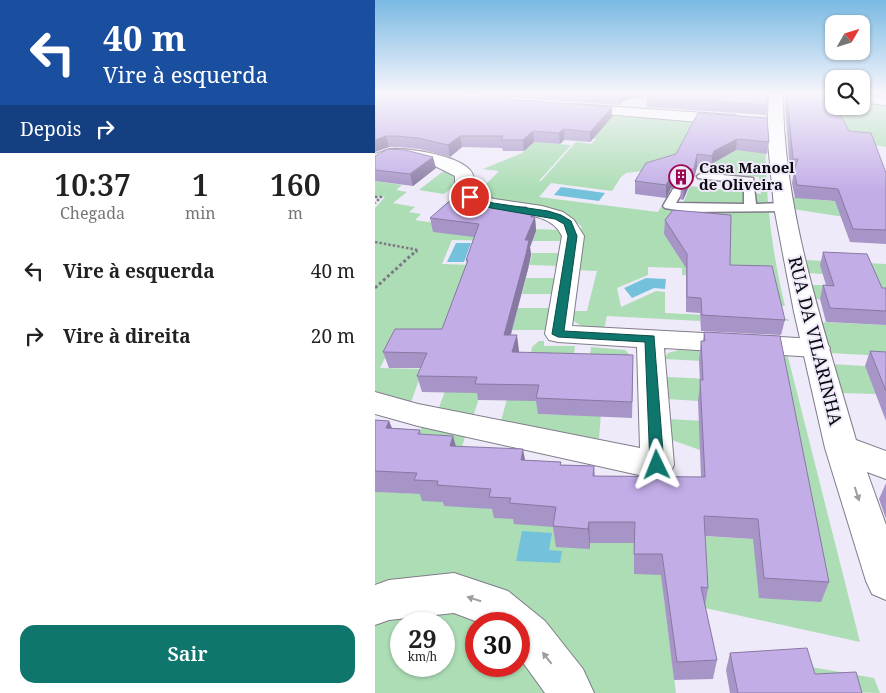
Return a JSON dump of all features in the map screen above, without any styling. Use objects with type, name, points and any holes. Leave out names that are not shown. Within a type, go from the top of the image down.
[{"type":"street","name":"RUA DA VILARINHA","points":[[771,126],[784,207],[815,348],[842,448],[886,581]]},
{"type":"street","points":[[375,162],[391,154],[419,156],[447,164],[462,171],[466,178],[464,191],[470,197],[491,206],[545,213],[558,217],[568,223],[573,236],[558,334],[815,348]]},
{"type":"street","points":[[375,403],[418,415],[657,465],[650,339]]},
{"type":"street","points":[[842,448],[886,465]]},
{"type":"street","points":[[375,605],[389,600],[454,593],[493,604],[502,612]]},
{"type":"street","points":[[530,636],[571,693]]},
{"type":"lane","points":[[703,176],[749,180],[750,207]]},
{"type":"lane","points":[[677,191],[669,206],[784,207]]},
{"type":"path","points":[[375,197],[381,197],[375,204]]},
{"type":"path","points":[[375,242],[418,250],[375,288]]},
{"type":"green space","points":[[583,126],[766,128],[769,218],[785,306],[781,306],[775,279],[682,275],[682,268],[648,267],[648,275],[617,288],[621,307],[656,291],[665,292],[665,313],[788,319],[789,321],[700,317],[700,321],[607,316],[604,329],[585,328],[572,320],[570,311],[587,311],[597,271],[576,270],[583,241],[581,226],[559,212],[485,199],[473,189],[473,185],[485,185],[499,171],[483,169],[522,153],[534,142],[571,145],[539,181],[541,181],[576,142],[591,144],[596,139],[575,136]],"holes":[[[713,162],[711,168],[717,169],[716,172],[759,177],[761,194],[690,186],[681,209],[661,207],[658,212],[539,197],[551,183],[612,191],[626,173]]]},
{"type":"green space","points":[[818,126],[886,126],[886,147],[862,143],[810,165],[790,163],[790,160]]},
{"type":"green space","points":[[446,169],[453,174],[456,184],[444,194],[419,190]]},
{"type":"green space","points":[[375,181],[402,185],[396,190],[407,192],[393,203],[415,207],[409,212],[421,214],[415,220],[442,224],[469,213],[440,209],[458,193],[499,241],[452,240],[442,264],[472,265],[477,319],[515,319],[518,308],[549,308],[545,330],[467,330],[437,338],[395,338],[380,368],[423,369],[411,402],[375,391],[375,208],[385,197],[375,196]]},
{"type":"green space","points":[[791,197],[830,201],[842,197],[844,217],[793,209]]},
{"type":"green space","points":[[533,229],[562,230],[563,241],[532,241],[536,232]]},
{"type":"green space","points":[[529,253],[562,253],[560,266],[529,265],[532,255]]},
{"type":"green space","points":[[805,260],[886,264],[886,302],[814,299],[810,285],[827,285],[823,274],[808,273]]},
{"type":"green space","points":[[526,278],[556,278],[553,294],[522,294]]},
{"type":"green space","points":[[820,322],[886,325],[886,356],[828,353]]},
{"type":"green space","points":[[539,341],[544,341],[544,346],[575,346],[572,369],[528,368],[532,347]]},
{"type":"green space","points":[[591,347],[625,350],[633,358],[633,371],[588,370]]},
{"type":"green space","points":[[679,350],[787,353],[860,642],[705,608],[701,536],[753,539],[777,365],[664,359],[668,353]]},
{"type":"green space","points":[[831,364],[865,366],[876,394],[839,393]]},
{"type":"green space","points":[[451,375],[486,376],[473,417],[438,410]]},
{"type":"green space","points":[[667,377],[735,380],[699,401],[667,399]]},
{"type":"green space","points":[[508,395],[542,397],[538,414],[565,415],[568,399],[602,400],[599,439],[501,421]]},
{"type":"green space","points":[[667,419],[742,423],[700,450],[669,439]]},
{"type":"green space","points":[[422,426],[465,437],[459,457],[412,450]]},
{"type":"green space","points":[[375,487],[376,492],[425,494],[445,502],[496,510],[516,519],[559,527],[589,549],[590,543],[635,543],[673,575],[664,599],[676,693],[375,693]]},
{"type":"green space","points":[[800,665],[874,678],[880,693],[807,691]]},
{"type":"water","points":[[561,187],[605,193],[599,201],[554,195]]},
{"type":"water","points":[[456,243],[471,243],[464,262],[447,262]]},
{"type":"water","points":[[646,278],[666,279],[665,289],[654,288],[632,298],[624,288]]},
{"type":"water","points":[[522,531],[552,533],[549,550],[562,551],[560,563],[516,561]]},
{"type":"building","points":[[375,126],[595,126],[590,132],[564,129],[559,133],[533,131],[523,140],[501,140],[503,136],[460,136],[448,145],[418,138],[396,136],[386,136],[375,140]]},
{"type":"building","points":[[691,126],[768,126],[769,142],[737,139],[714,151],[712,156],[697,154],[694,169],[691,169],[684,187],[681,187],[686,178],[679,174],[672,175],[666,185],[635,181],[646,163],[676,154]]},
{"type":"building","points":[[790,126],[847,126],[849,131],[871,133],[886,173],[886,230],[853,229],[838,189],[797,185],[794,171],[798,159],[793,159]]},
{"type":"building","points":[[388,149],[405,150],[433,157],[410,174],[375,170],[375,156]]},
{"type":"building","points":[[453,198],[508,207],[527,207],[525,213],[532,213],[531,217],[535,217],[525,240],[529,240],[504,335],[517,335],[512,352],[633,355],[632,402],[536,398],[539,385],[475,384],[477,377],[417,376],[427,353],[383,352],[395,329],[442,329],[468,260],[466,260],[479,224],[430,218]]},
{"type":"building","points":[[673,210],[731,215],[730,265],[772,266],[785,320],[702,315],[701,298],[687,297],[687,254],[665,220]]},
{"type":"building","points":[[823,252],[867,254],[882,288],[886,288],[886,311],[830,308],[823,285],[834,286]]},
{"type":"building","points":[[704,332],[780,336],[829,582],[764,578],[758,519],[704,516],[708,588],[701,587],[717,660],[677,662],[662,554],[634,554],[635,522],[589,522],[588,529],[553,526],[556,507],[509,503],[511,498],[489,497],[491,489],[437,485],[438,481],[414,480],[417,473],[375,471],[375,420],[389,421],[386,428],[420,430],[418,434],[453,436],[450,446],[523,449],[521,460],[561,462],[560,465],[594,466],[593,476],[705,477],[700,380],[703,380],[701,341],[705,341]]},
{"type":"building","points":[[870,351],[886,352],[886,391]]},
{"type":"building","points":[[807,648],[815,674],[856,672],[862,693],[738,693],[730,653]]},
{"type":"place","name":"Casa Manoel de Oliveira","points":[[681,177]]},
{"type":"route","points":[[470,197],[491,206],[545,213],[558,217],[568,223],[573,236],[558,334],[650,339],[657,465]]}]
